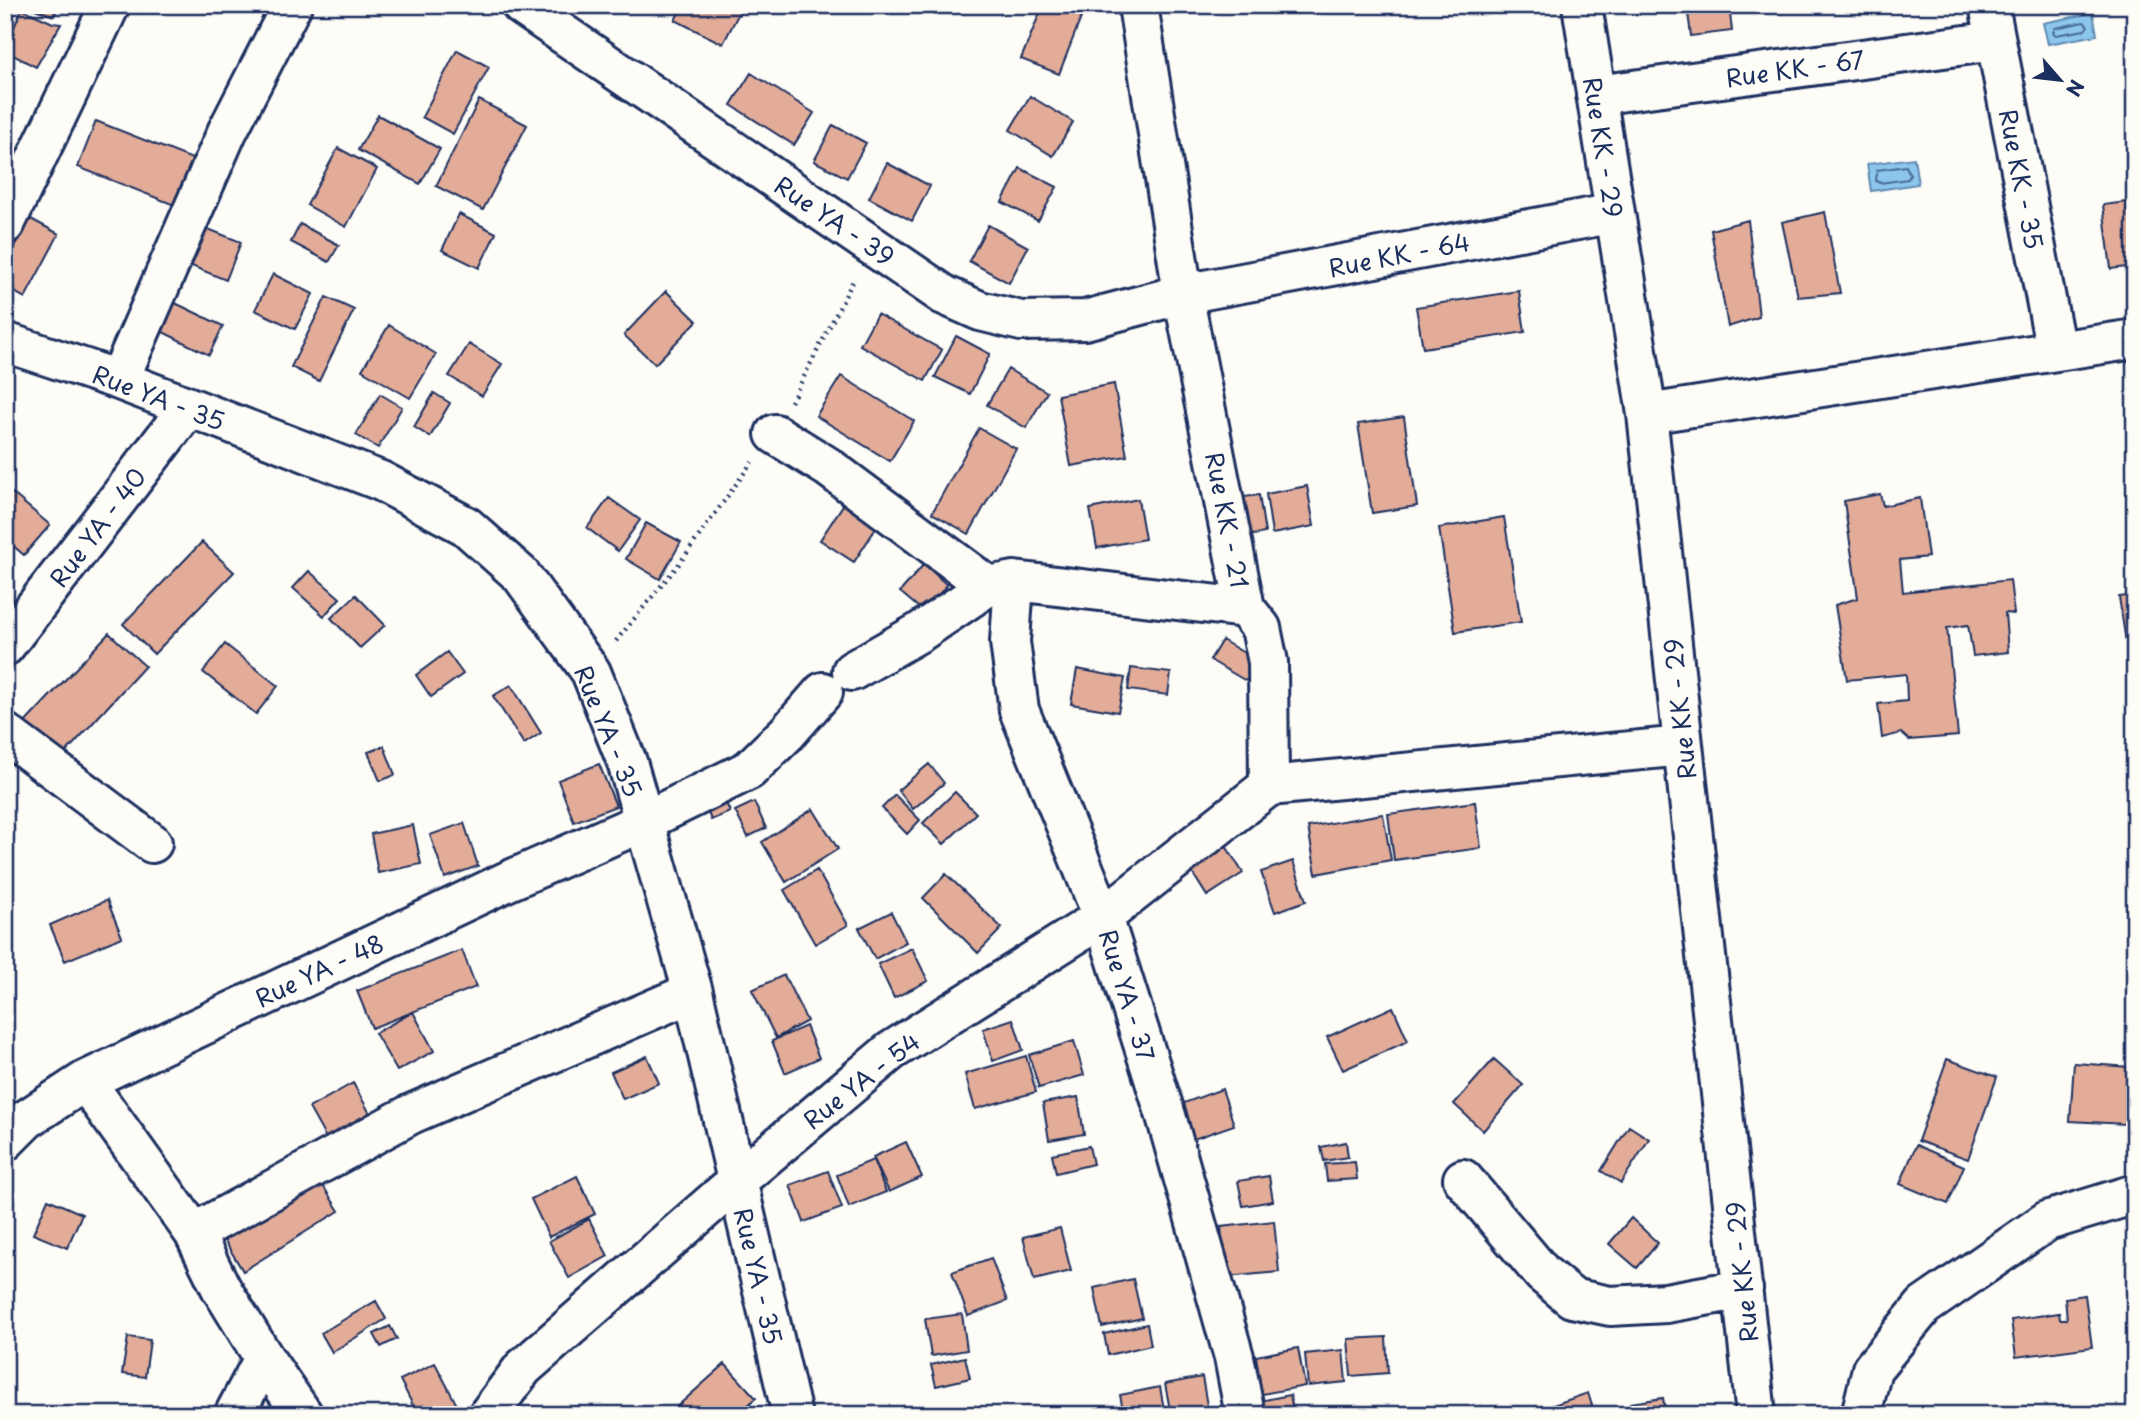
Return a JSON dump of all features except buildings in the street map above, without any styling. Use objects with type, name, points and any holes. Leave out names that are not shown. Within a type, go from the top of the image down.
[{"type":"street","points":[[5,224],[110,5]]},
{"type":"street","points":[[119,380],[228,132],[292,5]]},
{"type":"street","name":"Rue YA - 39","points":[[521,5],[944,295],[980,311],[1021,321],[1085,320],[1184,294]]},
{"type":"street","name":"Rue KK - 21","points":[[1138,5],[1184,294],[1245,608],[1261,628],[1268,662],[1269,786]]},
{"type":"street","name":"Rue KK - 29","points":[[1582,5],[1647,414],[1756,1415]]},
{"type":"street","name":"Rue KK - 67","points":[[1596,95],[1992,23]]},
{"type":"street","name":"Rue KK - 35","points":[[1992,23],[2056,351]]},
{"type":"street","name":"Rue KK - 64","points":[[1184,294],[1615,213]]},
{"type":"street","points":[[1647,414],[2135,339]]},
{"type":"street","name":"Rue YA - 35","points":[[5,342],[119,380],[381,481],[466,526],[521,575],[591,672],[627,762],[693,992],[792,1415]]},
{"type":"street","name":"Rue YA - 40","points":[[5,646],[188,408]]},
{"type":"street","points":[[775,434],[1001,583],[1245,608]]},
{"type":"street","name":"Rue YA - 48","points":[[5,1141],[27,1119],[85,1081],[749,770],[837,682],[1001,583]]},
{"type":"street","name":"Rue YA - 37","points":[[1001,583],[1019,710],[1103,917],[1166,1116],[1227,1330],[1245,1415]]},
{"type":"street","points":[[5,733],[152,843]]},
{"type":"street","points":[[1269,786],[1684,746]]},
{"type":"street","name":"Rue YA - 54","points":[[488,1415],[523,1368],[891,1051],[1103,917],[1269,786]]},
{"type":"street","points":[[194,1233],[411,1114],[693,992]]},
{"type":"street","points":[[85,1081],[194,1233],[221,1287],[303,1415]]},
{"type":"street","points":[[1463,1180],[1543,1273],[1572,1298],[1610,1306],[1666,1303],[1743,1289]]},
{"type":"street","points":[[1861,1415],[1872,1369],[1924,1306],[2047,1221],[2135,1194]]},
{"type":"street","points":[[234,1415],[264,1358]]},
{"type":"path","points":[[591,672],[680,564],[737,481],[775,434],[871,244]]},
{"type":"water","points":[[2093,13],[2097,35],[2048,44],[2043,23]]},
{"type":"water","points":[[1914,158],[1918,184],[1871,191],[1867,164]]}]
